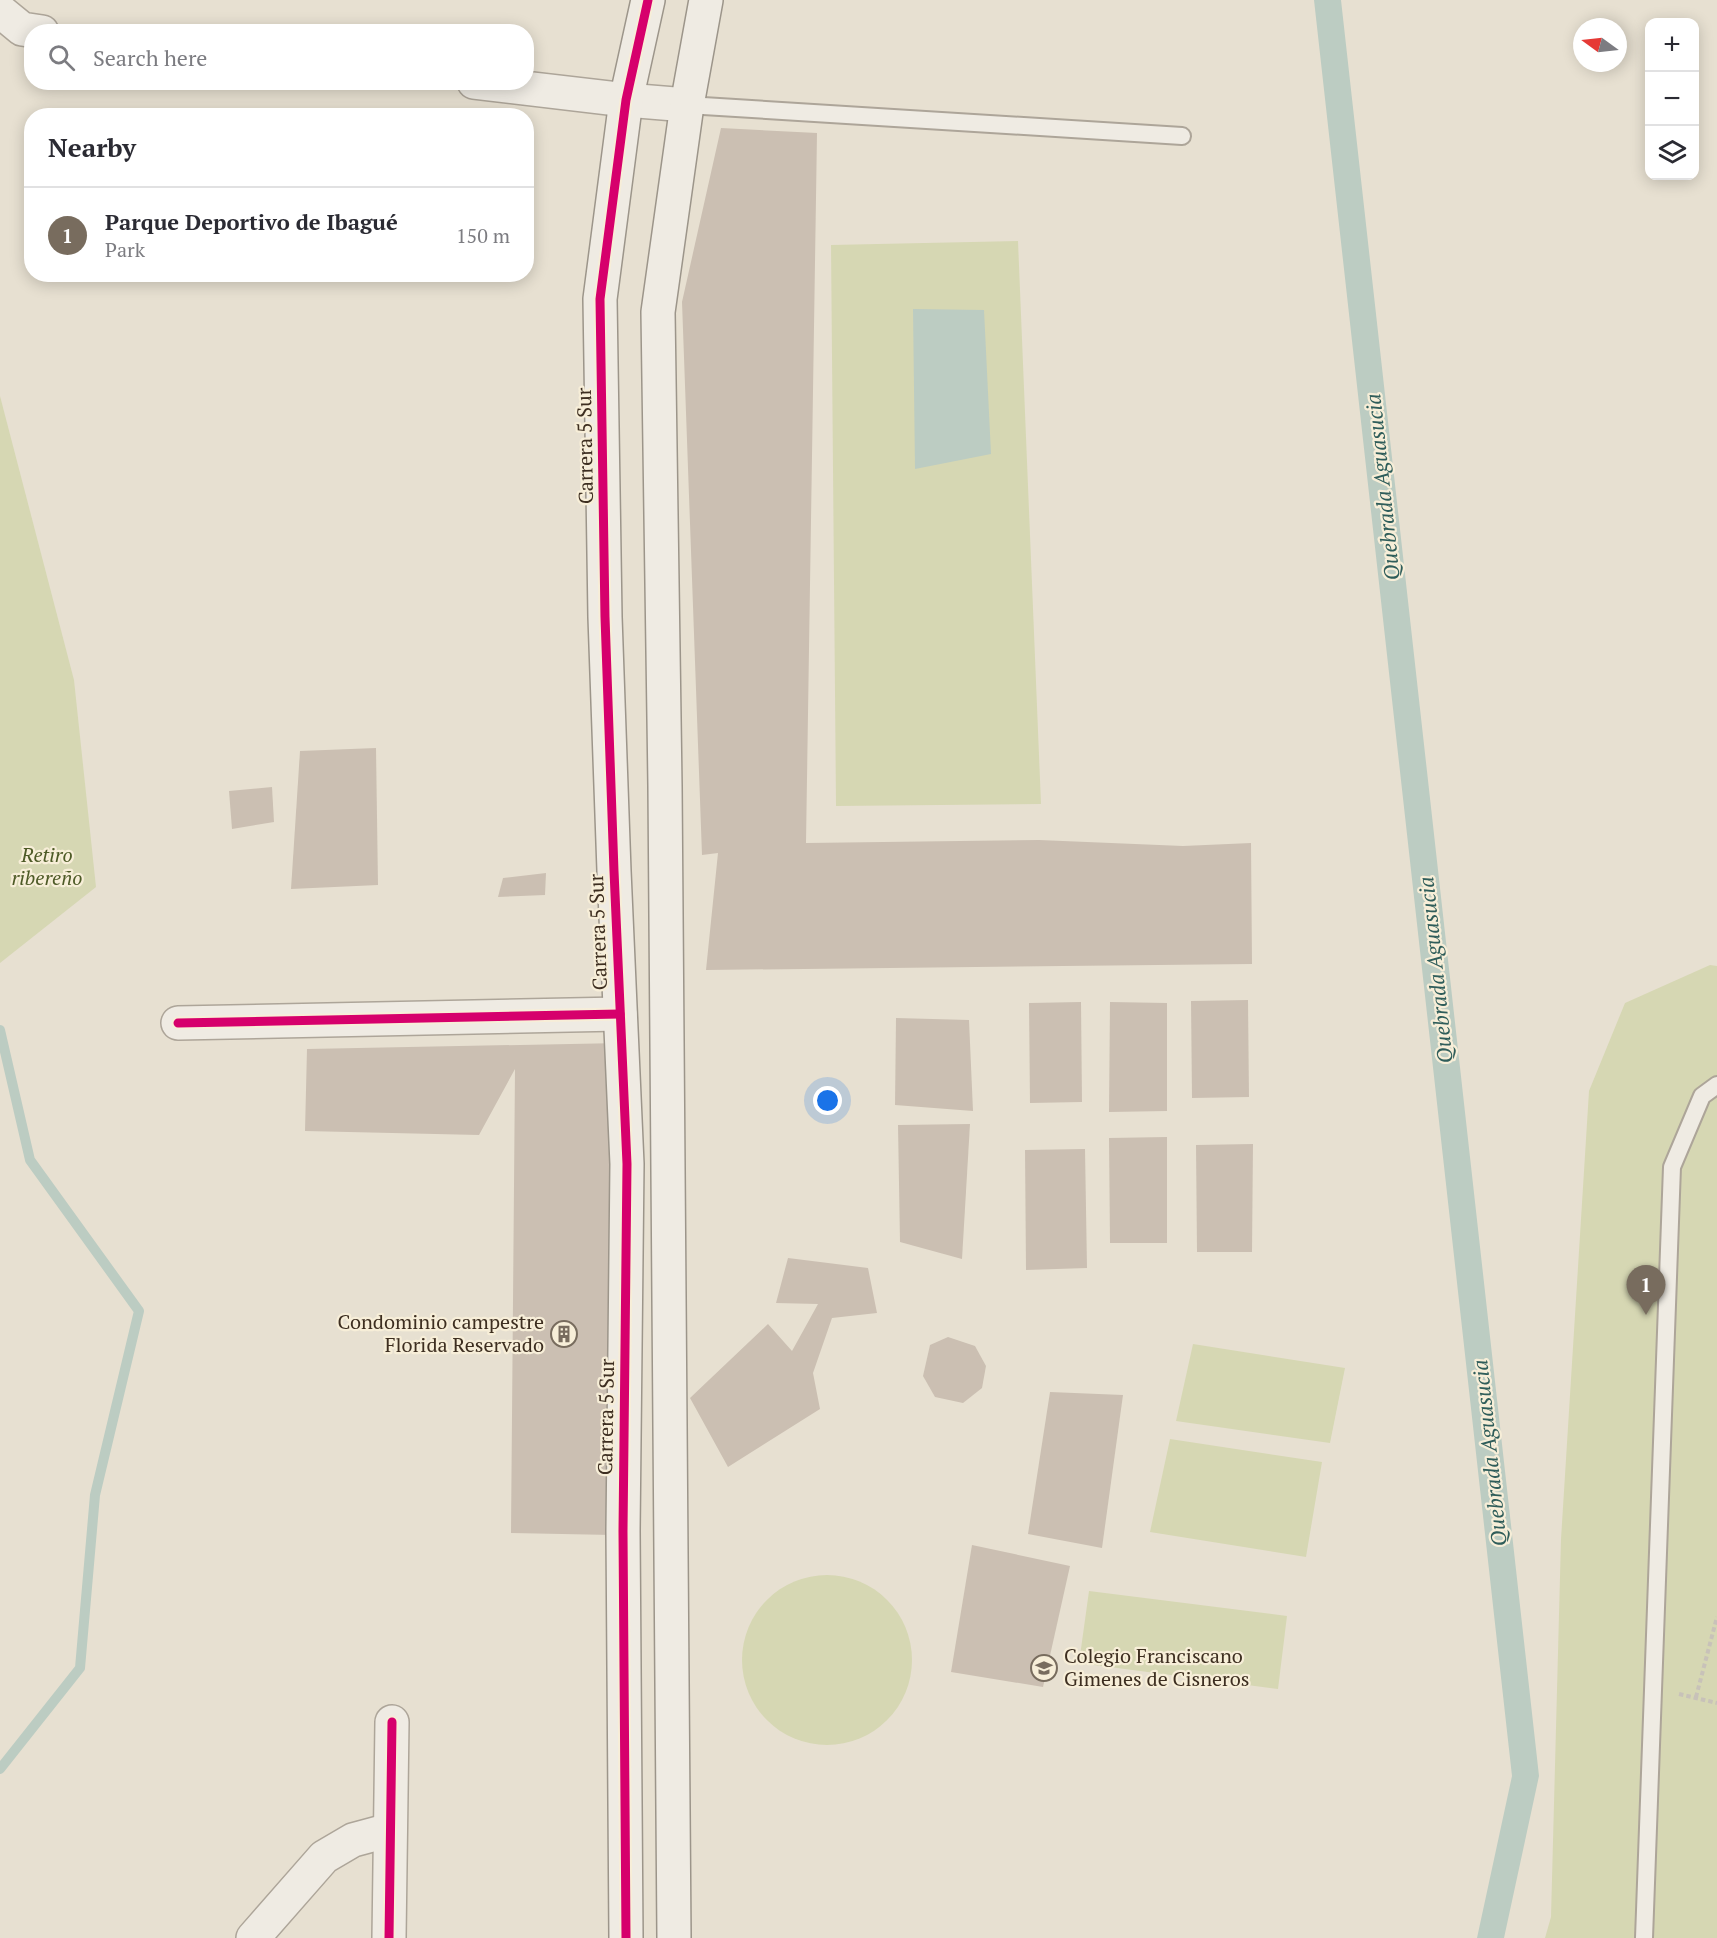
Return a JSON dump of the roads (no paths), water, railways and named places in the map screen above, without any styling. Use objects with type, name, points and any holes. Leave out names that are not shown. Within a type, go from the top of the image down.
[{"type":"street","name":"Carrera 5 Sur","points":[[626,1938],[623,1531],[627,1164],[605,617],[600,299],[626,100],[648,0]]},
{"type":"street","points":[[674,1938],[665,798],[658,312],[687,105],[706,0]]},
{"type":"street","points":[[0,11],[24,29]]},
{"type":"street","points":[[534,89],[687,105]]},
{"type":"street","points":[[178,1023],[620,1014]]},
{"type":"street","points":[[389,1938],[392,1722]]},
{"type":"street","points":[[253,1938],[324,1857],[353,1840],[390,1830]]},
{"type":"lane","points":[[687,105],[1182,136]]},
{"type":"lane","points":[[1644,1938],[1672,1167],[1702,1096],[1717,1085]]},
{"type":"water","name":"Quebrada Aguasucia","points":[[1314,0],[1341,0],[1539,1776],[1504,1938],[1477,1938],[1512,1776]]},
{"type":"water","points":[[913,309],[984,310],[991,454],[915,469]]},
{"type":"waterway","points":[[0,1030],[30,1160],[139,1311],[95,1495],[80,1668],[0,1769]]},
{"type":"place","name":"Parque Deportivo de Ibagué","points":[[1646,1315]]},
{"type":"place","name":"Condominio campestre Florida Reservado","points":[[564,1334]]},
{"type":"place","name":"Colegio Franciscano Gimenes de Cisneros","points":[[1044,1668]]},
{"type":"park label","name":"Retiro ribereño","points":[[47,866]]}]
